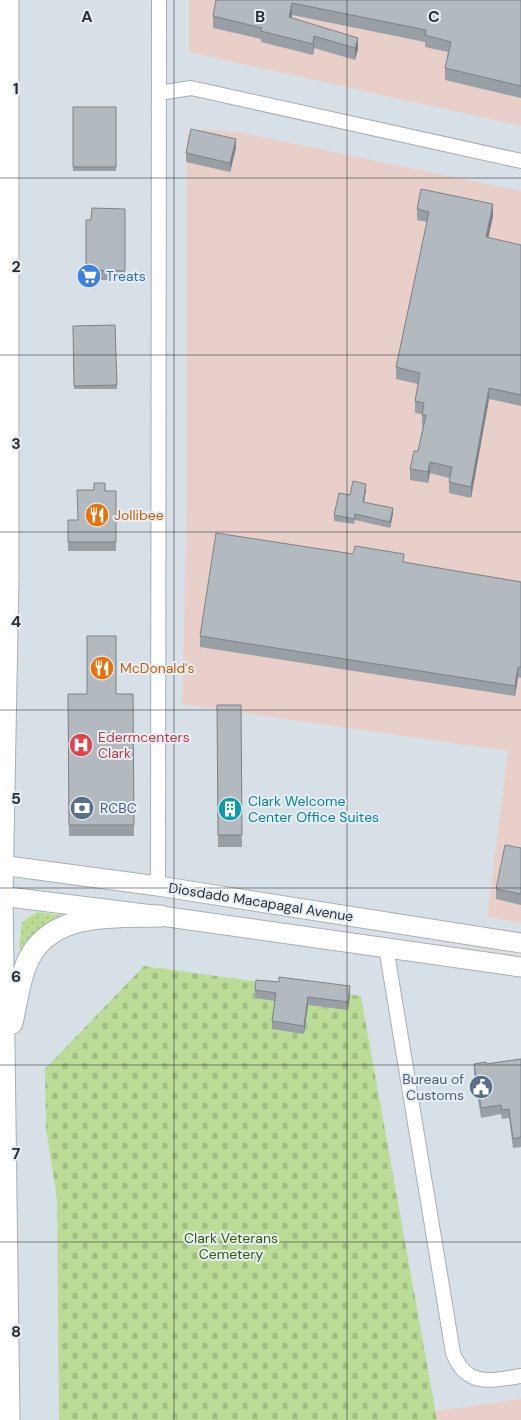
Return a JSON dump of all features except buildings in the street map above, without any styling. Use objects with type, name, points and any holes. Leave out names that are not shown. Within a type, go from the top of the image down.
[{"type":"main road","points":[[8,0],[8,575],[1,896],[5,1050],[9,1420]]},
{"type":"main road","name":"Diosdado Macapagal Avenue","points":[[1,865],[158,886],[521,943]]},
{"type":"main road","name":"Diosdado Macapagal Avenue","points":[[1,896],[160,916],[521,967]]},
{"type":"main road","points":[[5,1050],[25,970],[33,952],[46,938],[63,927],[91,917],[160,916]]},
{"type":"street","points":[[158,886],[159,0]]},
{"type":"street","points":[[159,93],[191,88],[521,161]]},
{"type":"street","points":[[386,947],[453,1353],[464,1372],[474,1378],[494,1380],[521,1376]]},
{"type":"shaded area","points":[[189,0],[521,0],[521,126],[189,52]]},
{"type":"shaded area","points":[[204,129],[239,132],[521,191],[521,923],[487,917],[508,751],[182,704],[187,507],[187,133]]},
{"type":"shaded area","points":[[521,1399],[521,1420],[437,1420],[436,1411]]},
{"type":"green space","points":[[37,912],[68,916],[22,952],[19,947],[22,922]]},
{"type":"green space","name":"Clark Veterans Cemetery","points":[[144,966],[361,996],[437,1420],[59,1420],[57,1198],[46,1129],[45,1069]]},
{"type":"place","name":"Treats","points":[[89,276]]},
{"type":"place","name":"Jollibee","points":[[97,515]]},
{"type":"place","name":"McDonald's","points":[[102,668]]},
{"type":"place","name":"Edermcenters Clark","points":[[81,745]]},
{"type":"place","name":"RCBC","points":[[82,808]]},
{"type":"place","name":"Clark Welcome Center Office Suites","points":[[230,809]]},
{"type":"place","name":"Bureau of Customs","points":[[481,1087]]}]
